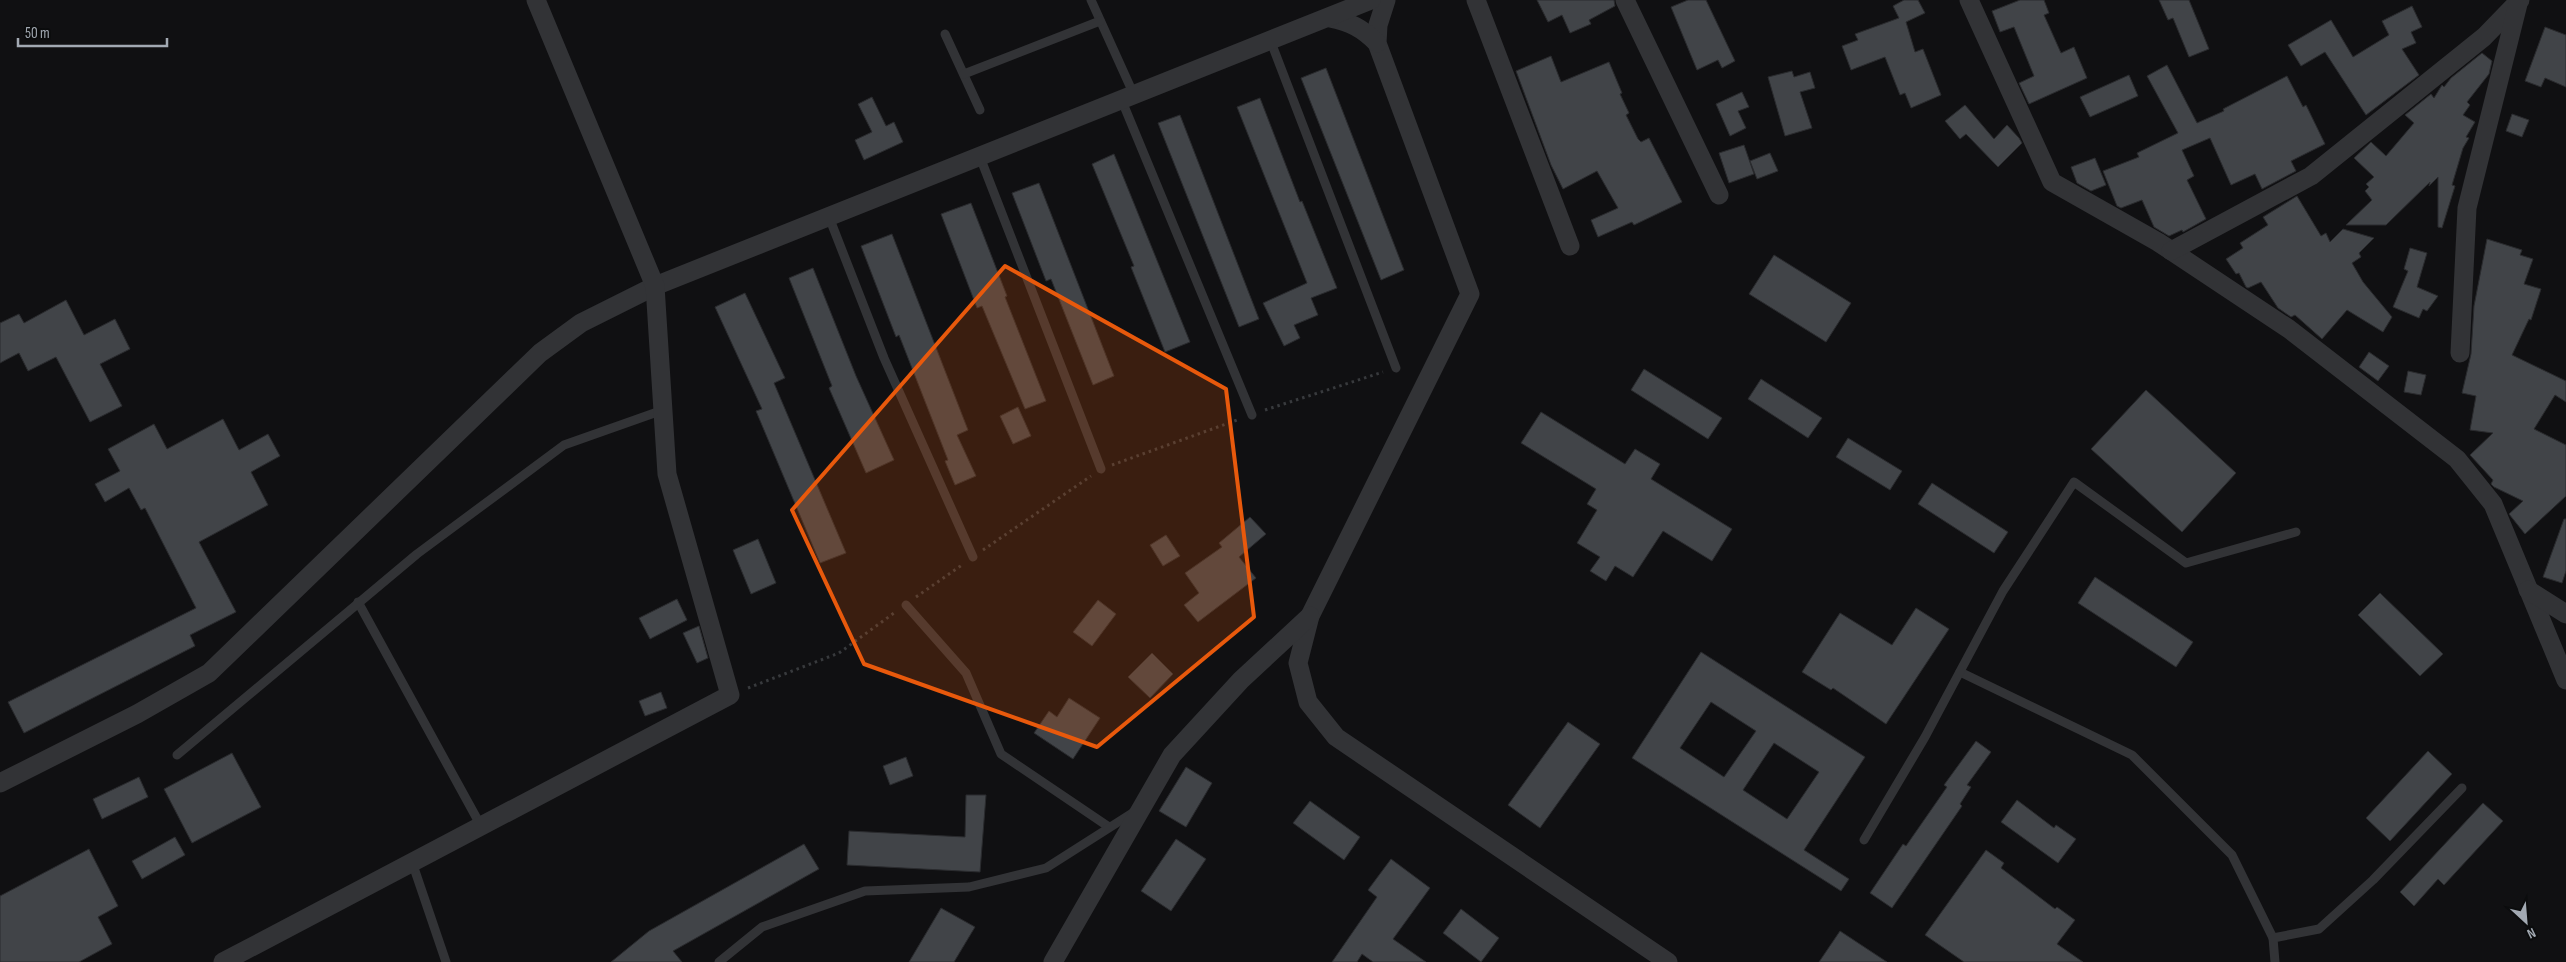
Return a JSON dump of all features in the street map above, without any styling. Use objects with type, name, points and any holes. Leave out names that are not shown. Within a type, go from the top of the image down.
[{"type":"street","points":[[223,962],[730,695],[667,474],[655,286],[536,0]]},
{"type":"street","points":[[0,783],[137,714],[209,673],[540,353],[582,323],[655,286],[1270,42],[1371,0]]},
{"type":"street","points":[[1386,0],[1378,25],[1377,43],[1470,294],[1310,616],[1298,663],[1308,702],[1336,737],[1668,962]]},
{"type":"street","points":[[1476,0],[1570,246]]},
{"type":"street","points":[[1625,0],[1719,195]]},
{"type":"street","points":[[1968,0],[2052,182],[2171,251],[2289,329],[2457,459],[2493,504],[2566,680]]},
{"type":"street","points":[[2171,251],[2311,176],[2484,37],[2519,1]]},
{"type":"street","points":[[2460,353],[2467,208],[2519,1]]},
{"type":"street","points":[[1330,18],[1348,21],[1361,28],[1377,43]]},
{"type":"street","points":[[2528,590],[2566,614]]},
{"type":"street","points":[[1052,962],[1172,756],[1241,680],[1310,616]]},
{"type":"lane","points":[[1091,0],[1252,415]]},
{"type":"lane","points":[[964,74],[1100,21]]},
{"type":"lane","points":[[945,34],[980,110]]},
{"type":"lane","points":[[1270,42],[1396,368]]},
{"type":"lane","points":[[980,157],[1101,469]]},
{"type":"lane","points":[[829,217],[884,358],[973,557]]},
{"type":"lane","points":[[177,755],[417,554],[564,445],[663,410]]},
{"type":"lane","points":[[1864,840],[1960,672],[2003,591],[2074,482],[2186,563],[2296,532]]},
{"type":"lane","points":[[358,602],[481,826]]},
{"type":"lane","points":[[906,605],[966,673],[1001,754],[1109,827]]},
{"type":"lane","points":[[1960,672],[2132,755],[2232,855],[2273,938],[2275,962]]},
{"type":"lane","points":[[2273,938],[2319,930],[2373,880],[2462,788]]},
{"type":"lane","points":[[719,962],[762,927],[865,891],[970,887],[1046,868],[1142,806]]},
{"type":"lane","points":[[412,862],[446,962]]},
{"type":"path","points":[[730,695],[839,653],[973,557],[1101,469],[1252,415],[1396,368]]},
{"type":"highlighted area","points":[[1005,266],[1226,389],[1254,617],[1097,747],[864,664],[792,510]]},
{"type":"building","points":[[1537,0],[1614,0],[1615,6],[1589,20],[1591,24],[1570,33],[1562,15],[1548,22]]},
{"type":"building","points":[[1688,0],[1706,0],[1735,61],[1722,68],[1718,60],[1697,70],[1671,7]]},
{"type":"building","points":[[1904,0],[1918,0],[1925,13],[1906,22],[1915,52],[1923,49],[1941,95],[1911,108],[1905,93],[1900,95],[1885,57],[1851,70],[1842,46],[1858,40],[1855,34],[1899,18],[1893,6]]},
{"type":"building","points":[[2020,0],[2044,0],[2049,13],[2044,15],[2061,53],[2074,47],[2087,78],[2029,104],[2019,83],[2034,76],[2014,27],[2000,32],[1992,11]]},
{"type":"building","points":[[2159,0],[2189,0],[2209,49],[2189,57],[2173,18],[2168,20]]},
{"type":"building","points":[[2412,6],[2422,27],[2411,32],[2416,43],[2402,49],[2419,75],[2366,115],[2325,52],[2301,66],[2288,45],[2331,20],[2353,57],[2389,35],[2382,21]]},
{"type":"building","points":[[2545,27],[2566,35],[2566,87],[2545,78],[2541,87],[2525,81]]},
{"type":"building","points":[[2482,53],[2492,61],[2489,74],[2467,102],[2470,105],[2463,115],[2475,122],[2466,137],[2469,138],[2463,148],[2452,185],[2455,186],[2442,228],[2438,227],[2438,177],[2429,186],[2430,182],[2386,225],[2346,225],[2372,200],[2365,191],[2369,187],[2366,184],[2374,177],[2354,158],[2371,142],[2386,156],[2414,123],[2405,115],[2431,94],[2434,98],[2442,85],[2444,87],[2451,78]]},
{"type":"building","points":[[1551,56],[1561,82],[1609,62],[1629,113],[1626,115],[1638,139],[1641,142],[1649,138],[1682,202],[1634,225],[1632,222],[1598,237],[1591,220],[1618,208],[1597,171],[1563,189],[1551,165],[1516,71]]},
{"type":"building","points":[[2167,65],[2197,123],[2224,111],[2223,109],[2287,76],[2303,107],[2306,105],[2325,144],[2291,161],[2296,171],[2262,189],[2255,174],[2231,185],[2210,138],[2182,150],[2194,176],[2187,180],[2206,219],[2183,232],[2182,230],[2169,236],[2154,227],[2142,200],[2121,208],[2117,206],[2103,171],[2139,157],[2137,153],[2178,133],[2147,76]]},
{"type":"building","points":[[1326,68],[1404,270],[1381,280],[1301,78]]},
{"type":"building","points":[[1792,71],[1794,77],[1810,72],[1815,88],[1800,92],[1812,128],[1785,136],[1768,77]]},
{"type":"building","points":[[2129,75],[2138,96],[2090,117],[2080,97]]},
{"type":"building","points":[[1742,92],[1749,107],[1738,111],[1746,128],[1730,136],[1716,104]]},
{"type":"building","points":[[872,97],[886,126],[894,122],[903,142],[864,160],[855,140],[872,132],[858,104]]},
{"type":"building","points":[[1260,98],[1300,202],[1302,201],[1337,288],[1311,298],[1318,315],[1294,325],[1300,338],[1284,346],[1263,303],[1307,283],[1237,107]]},
{"type":"building","points":[[1965,105],[1994,139],[2007,125],[2022,143],[1998,167],[1966,134],[1960,139],[1945,121]]},
{"type":"building","points":[[2512,114],[2529,120],[2522,137],[2506,131]]},
{"type":"building","points":[[1180,115],[1259,319],[1239,327],[1158,123]]},
{"type":"building","points":[[1744,145],[1754,174],[1729,183],[1719,153]]},
{"type":"building","points":[[1770,153],[1778,171],[1757,179],[1750,161]]},
{"type":"building","points":[[1114,154],[1190,342],[1165,352],[1131,267],[1134,266],[1092,164]]},
{"type":"building","points":[[2095,158],[2106,185],[2091,191],[2077,183],[2071,167]]},
{"type":"building","points":[[1039,183],[1114,376],[1093,385],[1051,279],[1046,281],[1012,193]]},
{"type":"building","points":[[2297,196],[2321,236],[2326,233],[2330,242],[2343,229],[2374,238],[2359,253],[2361,257],[2352,263],[2363,282],[2392,317],[2383,332],[2347,310],[2322,339],[2295,315],[2291,317],[2278,308],[2261,282],[2248,288],[2246,287],[2239,273],[2236,274],[2226,259],[2243,248],[2240,243],[2268,225],[2263,217]]},
{"type":"building","points":[[971,203],[1007,296],[1005,297],[1046,401],[1025,409],[982,306],[977,308],[941,214]]},
{"type":"building","points":[[892,234],[968,430],[957,435],[976,476],[955,485],[945,461],[948,460],[899,335],[896,337],[861,246]]},
{"type":"building","points":[[2487,239],[2522,250],[2520,255],[2533,259],[2524,284],[2541,289],[2531,320],[2529,319],[2512,355],[2566,381],[2566,402],[2555,395],[2534,429],[2566,445],[2566,496],[2525,534],[2509,514],[2523,501],[2494,487],[2491,484],[2493,480],[2470,455],[2493,433],[2470,430],[2476,396],[2462,393],[2471,354],[2474,306]]},
{"type":"building","points":[[2410,248],[2427,253],[2417,287],[2438,296],[2427,311],[2423,309],[2419,318],[2393,307],[2408,271],[2404,269]]},
{"type":"building","points":[[1774,255],[1851,303],[1826,342],[1749,294]]},
{"type":"building","points":[[813,268],[856,376],[894,460],[866,473],[829,388],[832,386],[789,278]]},
{"type":"building","points":[[745,293],[785,378],[774,383],[846,553],[820,563],[756,411],[762,409],[715,307]]},
{"type":"building","points":[[66,300],[84,335],[115,319],[130,349],[100,364],[122,406],[90,422],[56,357],[28,371],[19,353],[0,363],[0,323],[19,314],[24,323]]},
{"type":"building","points":[[2369,352],[2389,366],[2378,381],[2359,367]]},
{"type":"building","points":[[1644,369],[1722,418],[1708,439],[1631,390]]},
{"type":"building","points":[[2408,371],[2426,375],[2421,395],[2404,392]]},
{"type":"building","points":[[1761,379],[1822,418],[1808,438],[1748,399]]},
{"type":"building","points":[[2146,390],[2236,473],[2182,532],[2091,449]]},
{"type":"building","points":[[1018,407],[1031,436],[1013,444],[1000,416]]},
{"type":"building","points":[[1541,412],[1625,464],[1635,449],[1660,464],[1651,479],[1732,529],[1712,561],[1663,531],[1633,577],[1615,566],[1606,581],[1590,571],[1600,557],[1577,543],[1597,510],[1587,504],[1596,489],[1521,443]]},
{"type":"building","points":[[223,419],[239,450],[268,434],[280,456],[251,472],[268,505],[199,542],[236,612],[190,635],[195,646],[24,733],[8,702],[196,608],[145,508],[141,510],[129,488],[105,502],[95,484],[120,471],[108,449],[154,424],[167,449]]},
{"type":"building","points":[[1848,438],[1902,471],[1890,490],[1836,457]]},
{"type":"building","points":[[1932,483],[2008,532],[1994,553],[1918,504]]},
{"type":"building","points":[[1250,517],[1266,534],[1239,557],[1256,578],[1198,622],[1184,605],[1199,593],[1185,573],[1222,547],[1219,543]]},
{"type":"building","points":[[2564,519],[2566,519],[2566,571],[2562,583],[2543,577]]},
{"type":"building","points":[[1166,535],[1180,556],[1163,566],[1150,545]]},
{"type":"building","points":[[758,539],[776,583],[751,594],[733,550]]},
{"type":"building","points":[[2095,577],[2193,642],[2176,667],[2078,603]]},
{"type":"building","points":[[2380,593],[2443,654],[2420,676],[2358,615]]},
{"type":"building","points":[[677,599],[687,620],[650,639],[639,618]]},
{"type":"building","points":[[1098,600],[1116,614],[1092,646],[1073,632]]},
{"type":"building","points":[[1916,608],[1949,629],[1886,724],[1833,688],[1831,690],[1802,672],[1840,613],[1892,645]]},
{"type":"building","points":[[699,626],[708,658],[697,663],[683,633]]},
{"type":"building","points":[[1701,652],[1865,757],[1804,850],[1849,879],[1841,891],[1632,758]],"holes":[[[1711,702],[1756,731],[1724,777],[1680,748]],[[1774,743],[1819,772],[1787,819],[1743,790]]]},
{"type":"building","points":[[1152,653],[1173,674],[1150,698],[1128,677]]},
{"type":"building","points":[[661,692],[667,708],[645,716],[639,701]]},
{"type":"building","points":[[1069,698],[1100,718],[1073,759],[1034,733],[1049,711],[1057,717]]},
{"type":"building","points":[[1568,722],[1600,744],[1540,828],[1508,805]]},
{"type":"building","points":[[1976,741],[1991,752],[1967,785],[1971,787],[1960,804],[1962,806],[1892,908],[1870,893],[1903,844],[1906,846],[1947,787],[1944,785]]},
{"type":"building","points":[[2428,751],[2452,774],[2390,841],[2366,818]]},
{"type":"building","points":[[232,753],[261,807],[192,843],[164,789]]},
{"type":"building","points":[[906,757],[913,776],[890,785],[883,766]]},
{"type":"building","points":[[1186,767],[1212,783],[1186,827],[1159,811]]},
{"type":"building","points":[[139,777],[148,797],[102,819],[93,799]]},
{"type":"building","points":[[966,795],[986,795],[980,872],[847,865],[849,831],[965,837]]},
{"type":"building","points":[[2017,800],[2054,828],[2056,825],[2076,839],[2058,863],[2001,822]]},
{"type":"building","points":[[1310,801],[1360,837],[1344,860],[1293,823]]},
{"type":"building","points":[[2483,803],[2503,821],[2444,885],[2438,879],[2414,906],[2400,892]]},
{"type":"building","points":[[175,837],[185,855],[142,879],[132,861]]},
{"type":"building","points":[[1176,839],[1206,859],[1171,911],[1141,891]]},
{"type":"building","points":[[804,844],[819,869],[673,951],[682,962],[611,962],[649,931]]},
{"type":"building","points":[[89,849],[118,906],[98,917],[112,944],[79,962],[0,962],[0,896]]},
{"type":"building","points":[[1986,850],[2004,863],[2001,868],[2055,909],[2057,907],[2075,920],[2057,944],[2083,962],[1964,962],[1925,935]]},
{"type":"building","points":[[1391,859],[1430,888],[1393,939],[1426,962],[1373,962],[1362,954],[1357,962],[1332,962],[1377,897],[1368,890]]},
{"type":"building","points":[[941,908],[975,927],[954,962],[909,962]]},
{"type":"building","points":[[1461,909],[1499,938],[1481,962],[1443,933]]},
{"type":"building","points":[[1840,931],[1887,962],[1819,962]]}]
